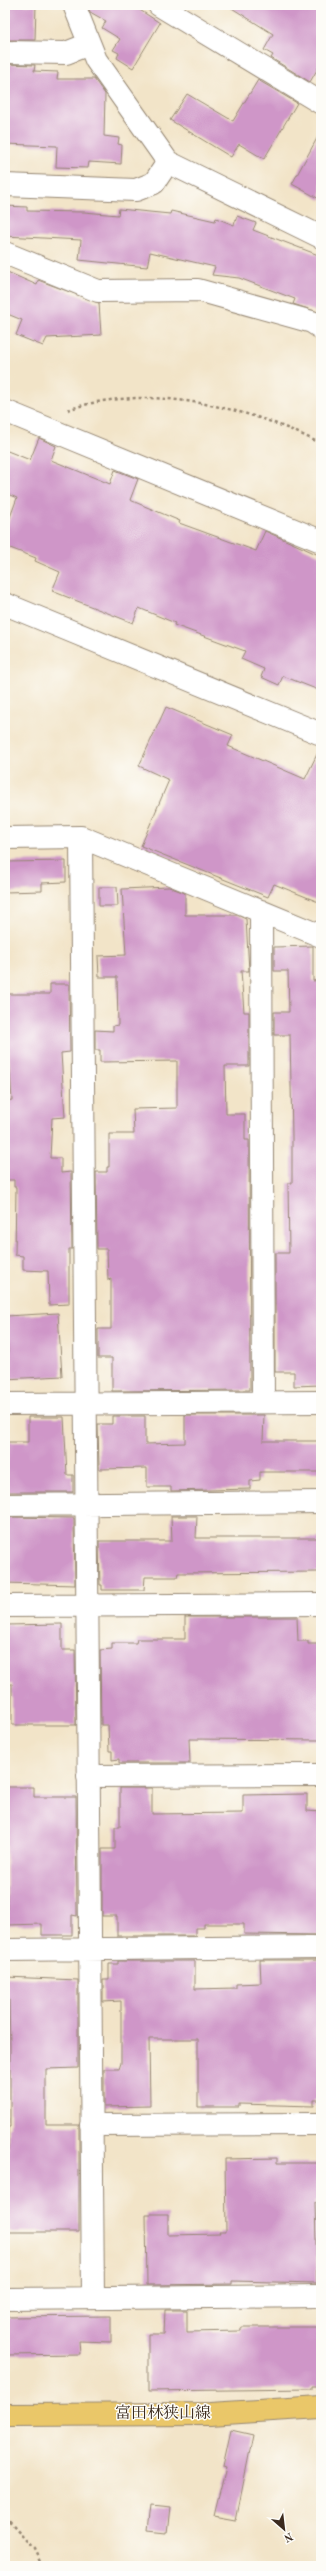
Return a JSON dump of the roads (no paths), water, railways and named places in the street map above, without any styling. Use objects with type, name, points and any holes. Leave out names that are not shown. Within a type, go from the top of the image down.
[{"type":"main road","name":"富田林狭山線","points":[[5,2415],[210,2414],[321,2407]]},
{"type":"street","points":[[74,5],[96,60],[168,162],[321,237]]},
{"type":"street","points":[[159,5],[321,103]]},
{"type":"street","points":[[5,52],[66,53],[89,44]]},
{"type":"street","points":[[5,185],[136,190],[154,183],[168,162]]},
{"type":"street","points":[[5,253],[98,291],[198,290],[312,322],[321,328]]},
{"type":"street","points":[[5,411],[321,541]]},
{"type":"street","points":[[5,604],[321,734]]},
{"type":"street","points":[[5,838],[81,837],[321,936]]},
{"type":"street","points":[[81,837],[93,2298]]},
{"type":"street","points":[[261,911],[263,1402]]},
{"type":"street","points":[[5,1404],[321,1402]]},
{"type":"street","points":[[5,1504],[321,1502]]},
{"type":"street","points":[[5,1606],[321,1604]]},
{"type":"street","points":[[88,1776],[321,1775]]},
{"type":"street","points":[[5,1950],[321,1947]]},
{"type":"street","points":[[92,2125],[321,2124]]},
{"type":"street","points":[[5,2299],[321,2296]]}]
